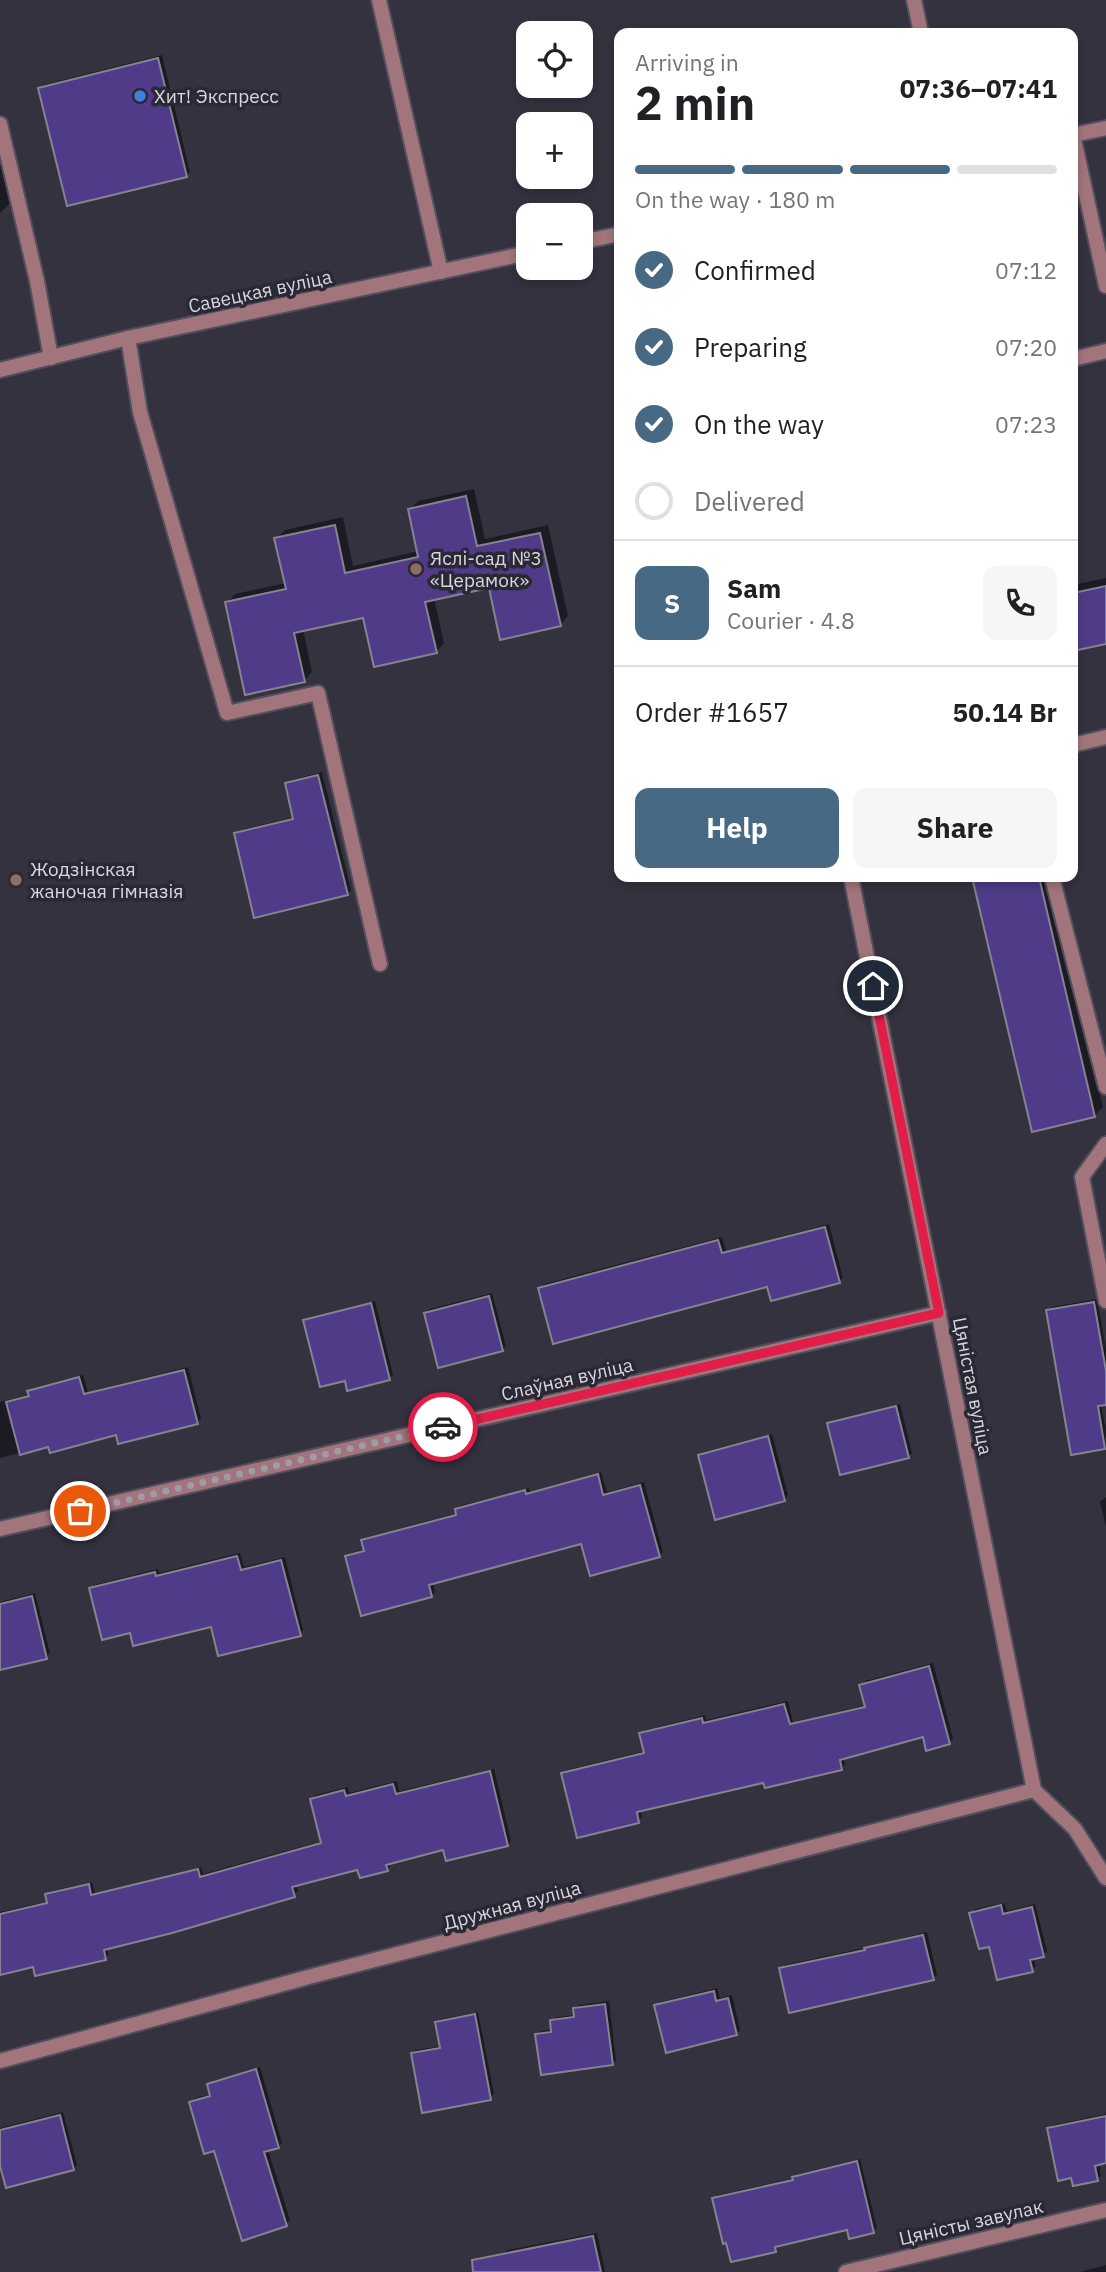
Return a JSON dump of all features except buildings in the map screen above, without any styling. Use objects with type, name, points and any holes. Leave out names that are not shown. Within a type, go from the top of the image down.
[{"type":"street","points":[[379,0],[441,272]]},
{"type":"street","points":[[914,0],[920,28]]},
{"type":"street","points":[[0,124],[37,281],[51,358]]},
{"type":"street","points":[[1078,134],[1106,128]]},
{"type":"street","points":[[1078,158],[1106,286]]},
{"type":"street","points":[[593,240],[614,235]]},
{"type":"street","name":"Савецкая вуліца","points":[[0,370],[128,338],[516,256]]},
{"type":"street","points":[[128,338],[140,412],[227,713],[318,693],[380,964]]},
{"type":"street","points":[[1078,358],[1106,351]]},
{"type":"street","points":[[1078,744],[1106,737]]},
{"type":"street","name":"Цяністая вуліца","points":[[852,882],[1034,1790]]},
{"type":"street","points":[[1053,882],[1106,1087]]},
{"type":"street","points":[[1106,1144],[1082,1177],[1106,1301]]},
{"type":"street","name":"Слаўная вуліца","points":[[0,1530],[939,1313]]},
{"type":"street","points":[[1034,1790],[1075,1829],[1106,1878]]},
{"type":"street","name":"Дружная вуліца","points":[[0,2061],[316,1975],[1034,1790]]},
{"type":"street","name":"Цяністы завулак","points":[[846,2272],[1106,2210]]},
{"type":"way so far","points":[[80,1511],[443,1427]]},
{"type":"place","name":"Хит! Экспресс","points":[[140,96]]},
{"type":"place","name":"Яслі-сад №3 «Церамок»","points":[[416,569]]},
{"type":"place","name":"Жодзінская жаночая гімназія","points":[[16,880]]},
{"type":"route","points":[[443,1427],[939,1313],[873,986]]}]
